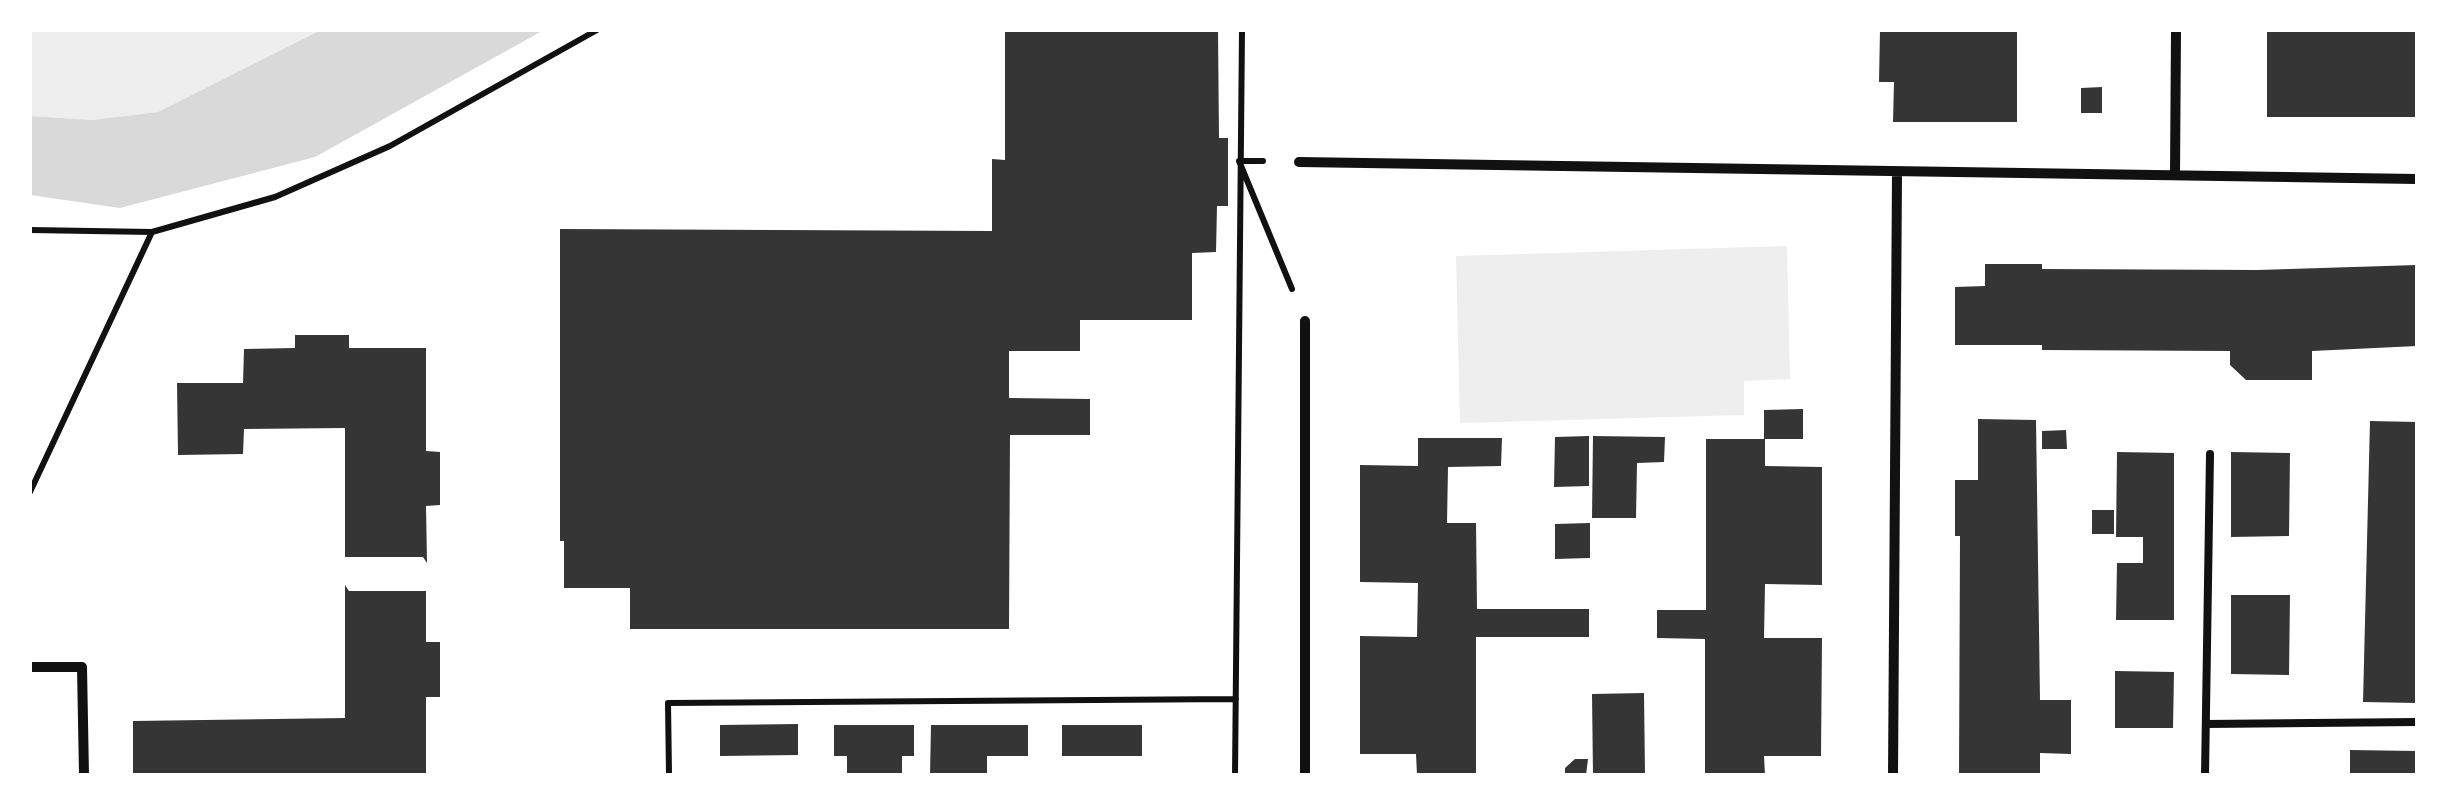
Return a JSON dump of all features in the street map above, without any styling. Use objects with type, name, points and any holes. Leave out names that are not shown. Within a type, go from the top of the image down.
[{"type":"street","points":[[2175,174],[2176,30]]},
{"type":"street","points":[[1299,162],[2417,179]]},
{"type":"street","points":[[1892,775],[1897,173]]},
{"type":"street","points":[[1305,321],[1305,775]]},
{"type":"street","points":[[30,667],[82,667],[84,775]]},
{"type":"lane","points":[[2205,775],[2210,454]]},
{"type":"lane","points":[[2206,724],[2417,722]]},
{"type":"path","points":[[30,230],[152,232],[275,196],[390,146],[598,30]]},
{"type":"path","points":[[1235,775],[1242,30]]},
{"type":"path","points":[[1240,161],[1305,321]]},
{"type":"path","points":[[30,492],[152,232]]},
{"type":"path","points":[[668,775],[668,703],[1236,699]]},
{"type":"shaded area","points":[[30,30],[321,30],[158,112],[92,120],[30,116]]},
{"type":"shaded area","points":[[321,30],[544,30],[315,157],[120,208],[30,195],[30,116],[92,120],[158,112]]},
{"type":"shaded area","points":[[1787,246],[1790,379],[1744,381],[1744,415],[1460,423],[1456,256]]},
{"type":"building","points":[[1005,30],[1218,30],[1219,138],[1228,138],[1228,206],[1217,206],[1216,252],[1192,253],[1192,320],[1080,320],[1080,351],[1009,351],[1009,398],[1090,399],[1090,435],[1010,435],[1009,629],[630,629],[630,588],[564,588],[564,541],[560,541],[560,229],[992,231],[992,159],[1005,160]]},
{"type":"building","points":[[1880,30],[2017,30],[2017,122],[1893,122],[1894,82],[1879,82]]},
{"type":"building","points":[[2267,30],[2417,30],[2417,117],[2267,117]]},
{"type":"building","points":[[2102,87],[2102,113],[2081,113],[2081,88]]},
{"type":"building","points":[[1985,264],[2042,264],[2042,269],[2258,270],[2417,265],[2417,346],[2312,351],[2312,380],[2246,380],[2230,365],[2230,351],[2042,350],[2042,345],[1955,345],[1955,287],[1985,286]]},
{"type":"building","points":[[295,335],[349,335],[349,348],[426,348],[426,451],[440,452],[440,505],[426,506],[427,563],[423,557],[345,557],[345,428],[244,429],[243,454],[178,455],[177,383],[243,383],[244,349],[295,348]]},
{"type":"building","points":[[1803,409],[1803,439],[1765,439],[1765,466],[1822,467],[1822,585],[1765,584],[1764,638],[1822,638],[1821,756],[1764,756],[1765,775],[1705,775],[1705,639],[1657,638],[1657,610],[1706,610],[1706,439],[1764,439],[1764,410]]},
{"type":"building","points":[[1978,419],[2036,420],[2040,700],[2071,700],[2071,754],[2040,753],[2040,775],[1959,775],[1960,536],[1955,536],[1955,480],[1978,480]]},
{"type":"building","points":[[2370,421],[2417,422],[2417,703],[2363,702]]},
{"type":"building","points":[[2066,430],[2067,449],[2042,449],[2042,431]]},
{"type":"building","points":[[1589,436],[1589,486],[1554,487],[1555,437]]},
{"type":"building","points":[[1593,436],[1665,437],[1664,462],[1637,463],[1636,518],[1592,518]]},
{"type":"building","points":[[1418,438],[1502,438],[1501,466],[1448,467],[1447,523],[1476,523],[1477,609],[1589,609],[1589,637],[1476,637],[1476,775],[1417,775],[1416,754],[1360,754],[1360,636],[1417,637],[1418,583],[1360,582],[1360,465],[1418,466]]},
{"type":"building","points":[[2117,452],[2174,453],[2174,620],[2116,620],[2117,563],[2143,563],[2143,537],[2116,537]]},
{"type":"building","points":[[2231,452],[2290,453],[2289,536],[2231,537]]},
{"type":"building","points":[[2092,510],[2114,510],[2114,534],[2092,534]]},
{"type":"building","points":[[1590,523],[1590,558],[1555,559],[1555,524]]},
{"type":"building","points":[[345,585],[349,591],[426,591],[426,642],[440,642],[440,697],[426,697],[426,775],[133,775],[133,721],[345,718]]},
{"type":"building","points":[[2231,595],[2290,595],[2289,675],[2231,674]]},
{"type":"building","points":[[2115,671],[2174,672],[2173,728],[2115,728]]},
{"type":"building","points":[[1644,693],[1645,775],[1593,775],[1592,694]]},
{"type":"building","points":[[798,724],[798,755],[720,756],[720,725]]},
{"type":"building","points":[[834,725],[914,725],[914,756],[902,756],[902,775],[847,775],[847,756],[834,756]]},
{"type":"building","points":[[931,725],[1028,725],[1028,756],[987,756],[987,775],[930,775]]},
{"type":"building","points":[[1062,725],[1142,725],[1142,756],[1062,756]]},
{"type":"building","points":[[2350,750],[2417,751],[2417,775],[2350,775]]},
{"type":"building","points":[[1575,759],[1588,759],[1586,775],[1565,775],[1565,768]]}]
